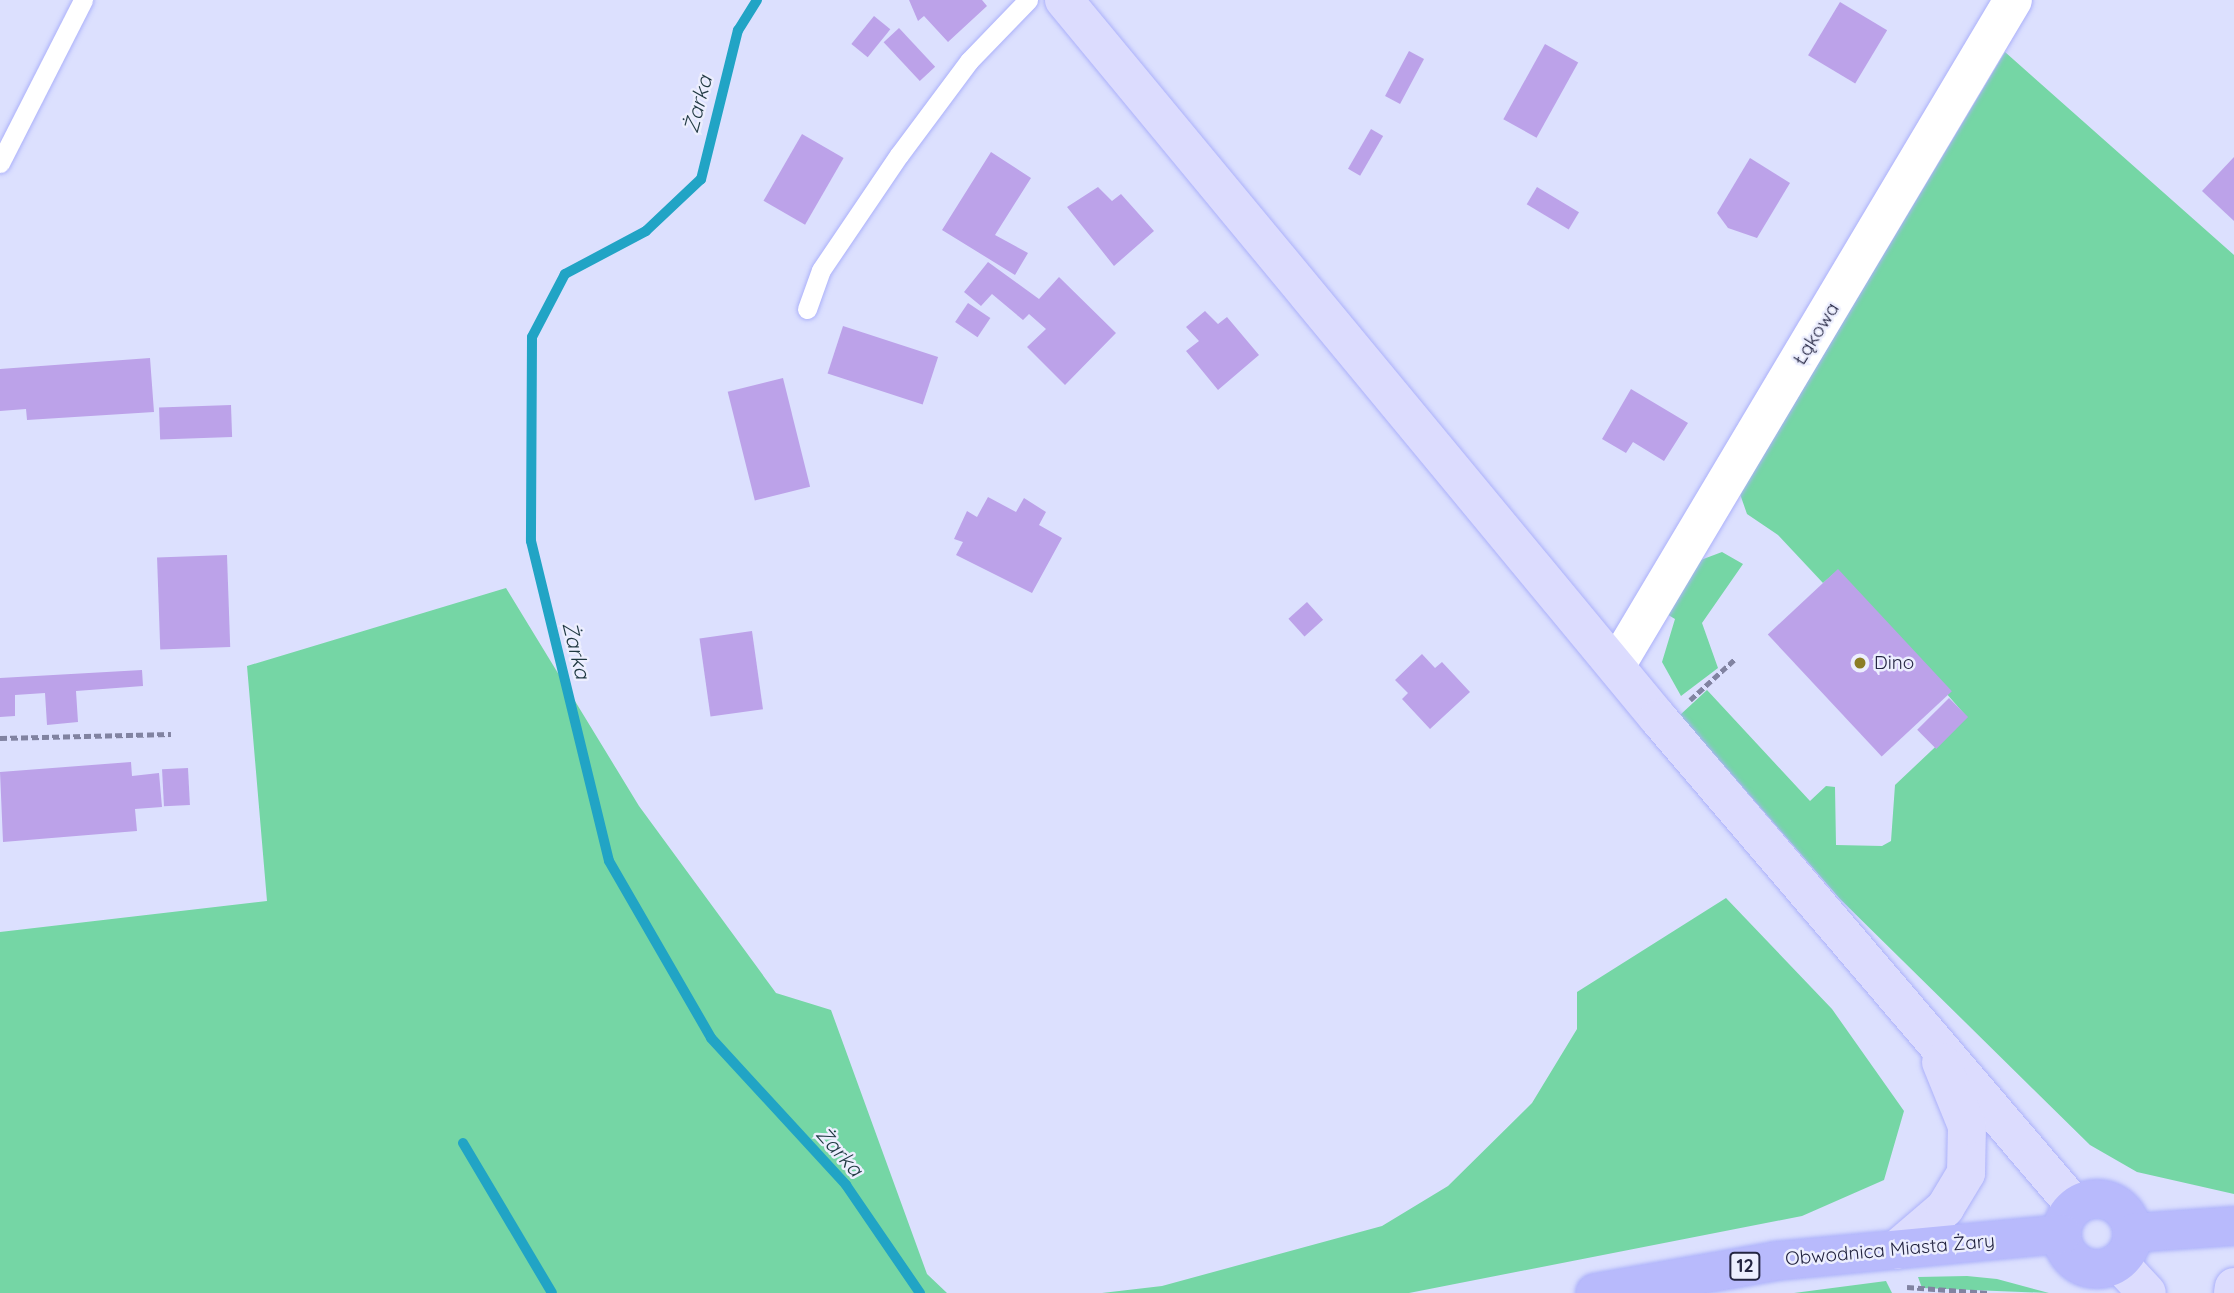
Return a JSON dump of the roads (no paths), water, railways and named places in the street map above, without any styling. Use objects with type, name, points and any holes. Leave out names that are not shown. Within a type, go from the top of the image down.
[{"type":"main road","points":[[1064,0],[1616,666],[1917,1014],[2069,1220],[2067,1253],[2082,1266],[2126,1247],[2234,1226]]},
{"type":"main road","points":[[1896,1250],[1945,1208],[1966,1173],[1967,1126],[1917,1014]]},
{"type":"main road","name":"12","points":[[2069,1220],[2093,1198],[2112,1202],[2127,1214],[2126,1247]]},
{"type":"main road","name":"Obwodnica Miasta Żary","points":[[1595,1293],[1776,1261],[1896,1250],[2069,1220]]},
{"type":"main road","points":[[2126,1247],[2147,1293]]},
{"type":"main road","points":[[2233,1293],[2234,1287]]},
{"type":"street","name":"Łąkowa","points":[[1616,666],[2013,0]]},
{"type":"lane","points":[[0,163],[83,0]]},
{"type":"lane","points":[[807,309],[821,270],[900,155],[969,61],[1028,0]]},
{"type":"waterway","name":"Żarka","points":[[757,0],[738,30],[701,179],[646,231],[565,274],[532,337],[531,541],[609,861],[711,1038],[846,1185],[920,1293]]},
{"type":"waterway","points":[[463,1143],[552,1293]]},
{"type":"place","name":"Dino","points":[[1860,663]]}]
